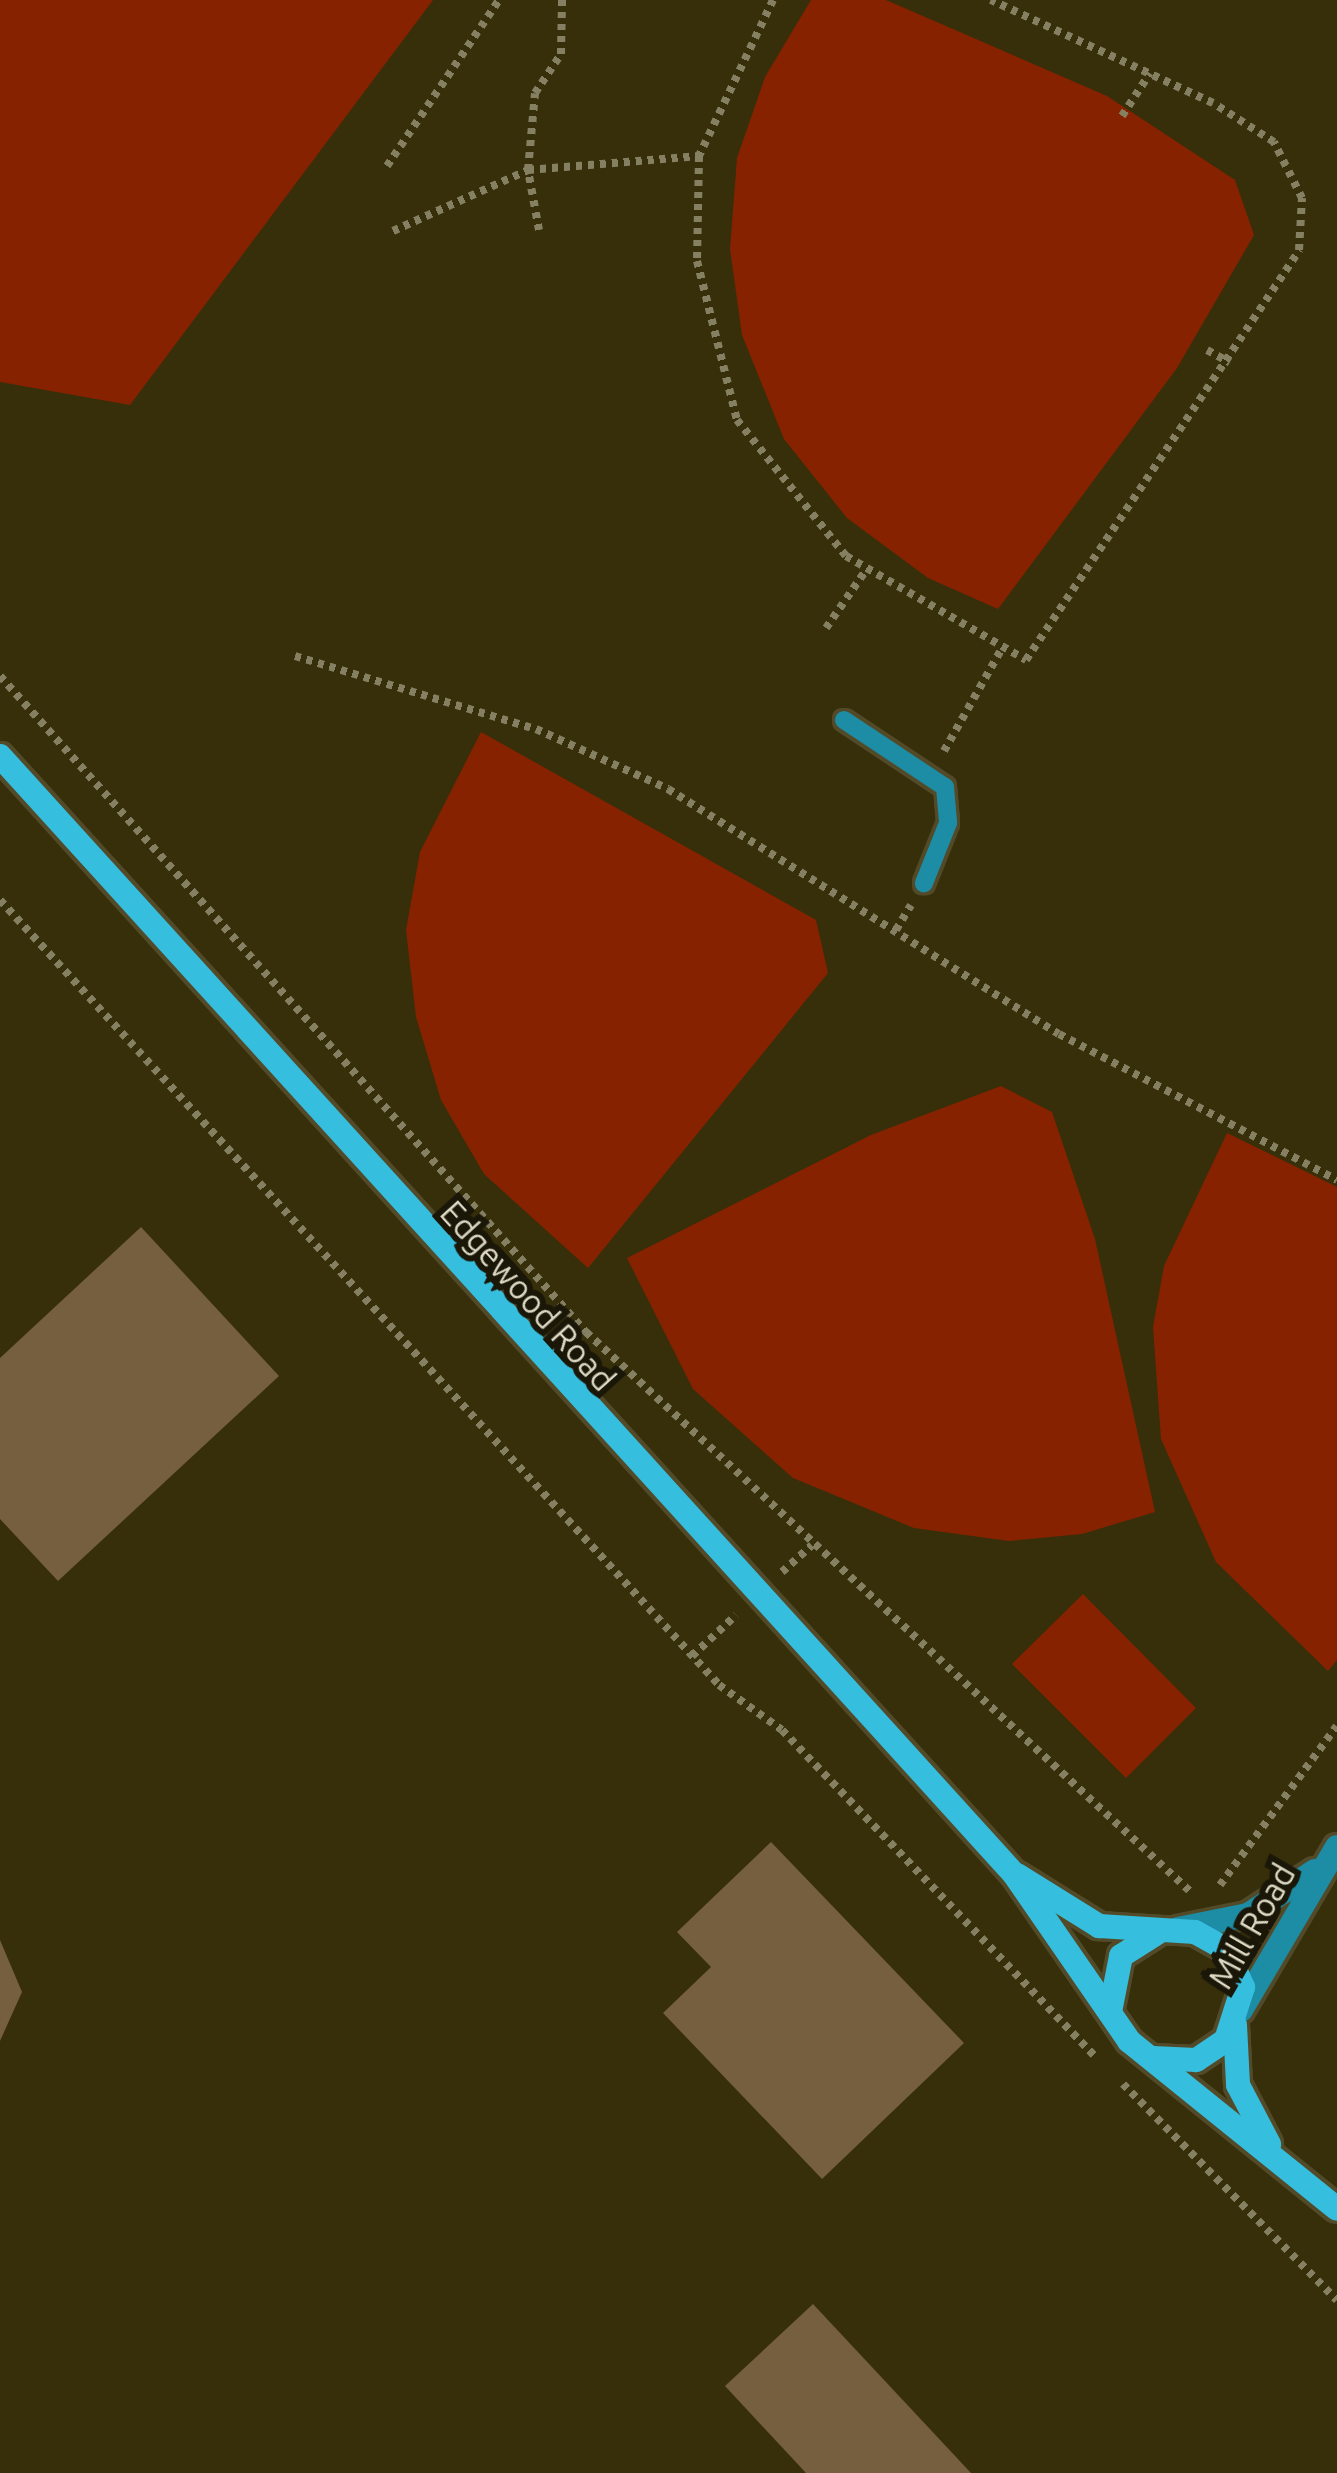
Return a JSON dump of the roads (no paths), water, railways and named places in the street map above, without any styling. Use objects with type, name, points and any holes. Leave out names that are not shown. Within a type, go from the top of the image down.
[{"type":"street","name":"Edgewood Road","points":[[0,756],[1015,1874],[1149,2057],[1268,2144],[1337,2209]]},
{"type":"street","name":"Mill Road","points":[[1112,2010],[1121,1956],[1174,1930],[1248,1916],[1332,1855]]},
{"type":"street","name":"Mill Road","points":[[1149,2057],[1206,2056],[1236,2024],[1332,1855]]},
{"type":"street","name":"Edgewood Road","points":[[1015,1874],[1100,1927],[1174,1930],[1217,1942],[1239,1969],[1238,2085],[1268,2144]]},
{"type":"lane","points":[[844,720],[945,787],[948,823],[924,883]]}]
